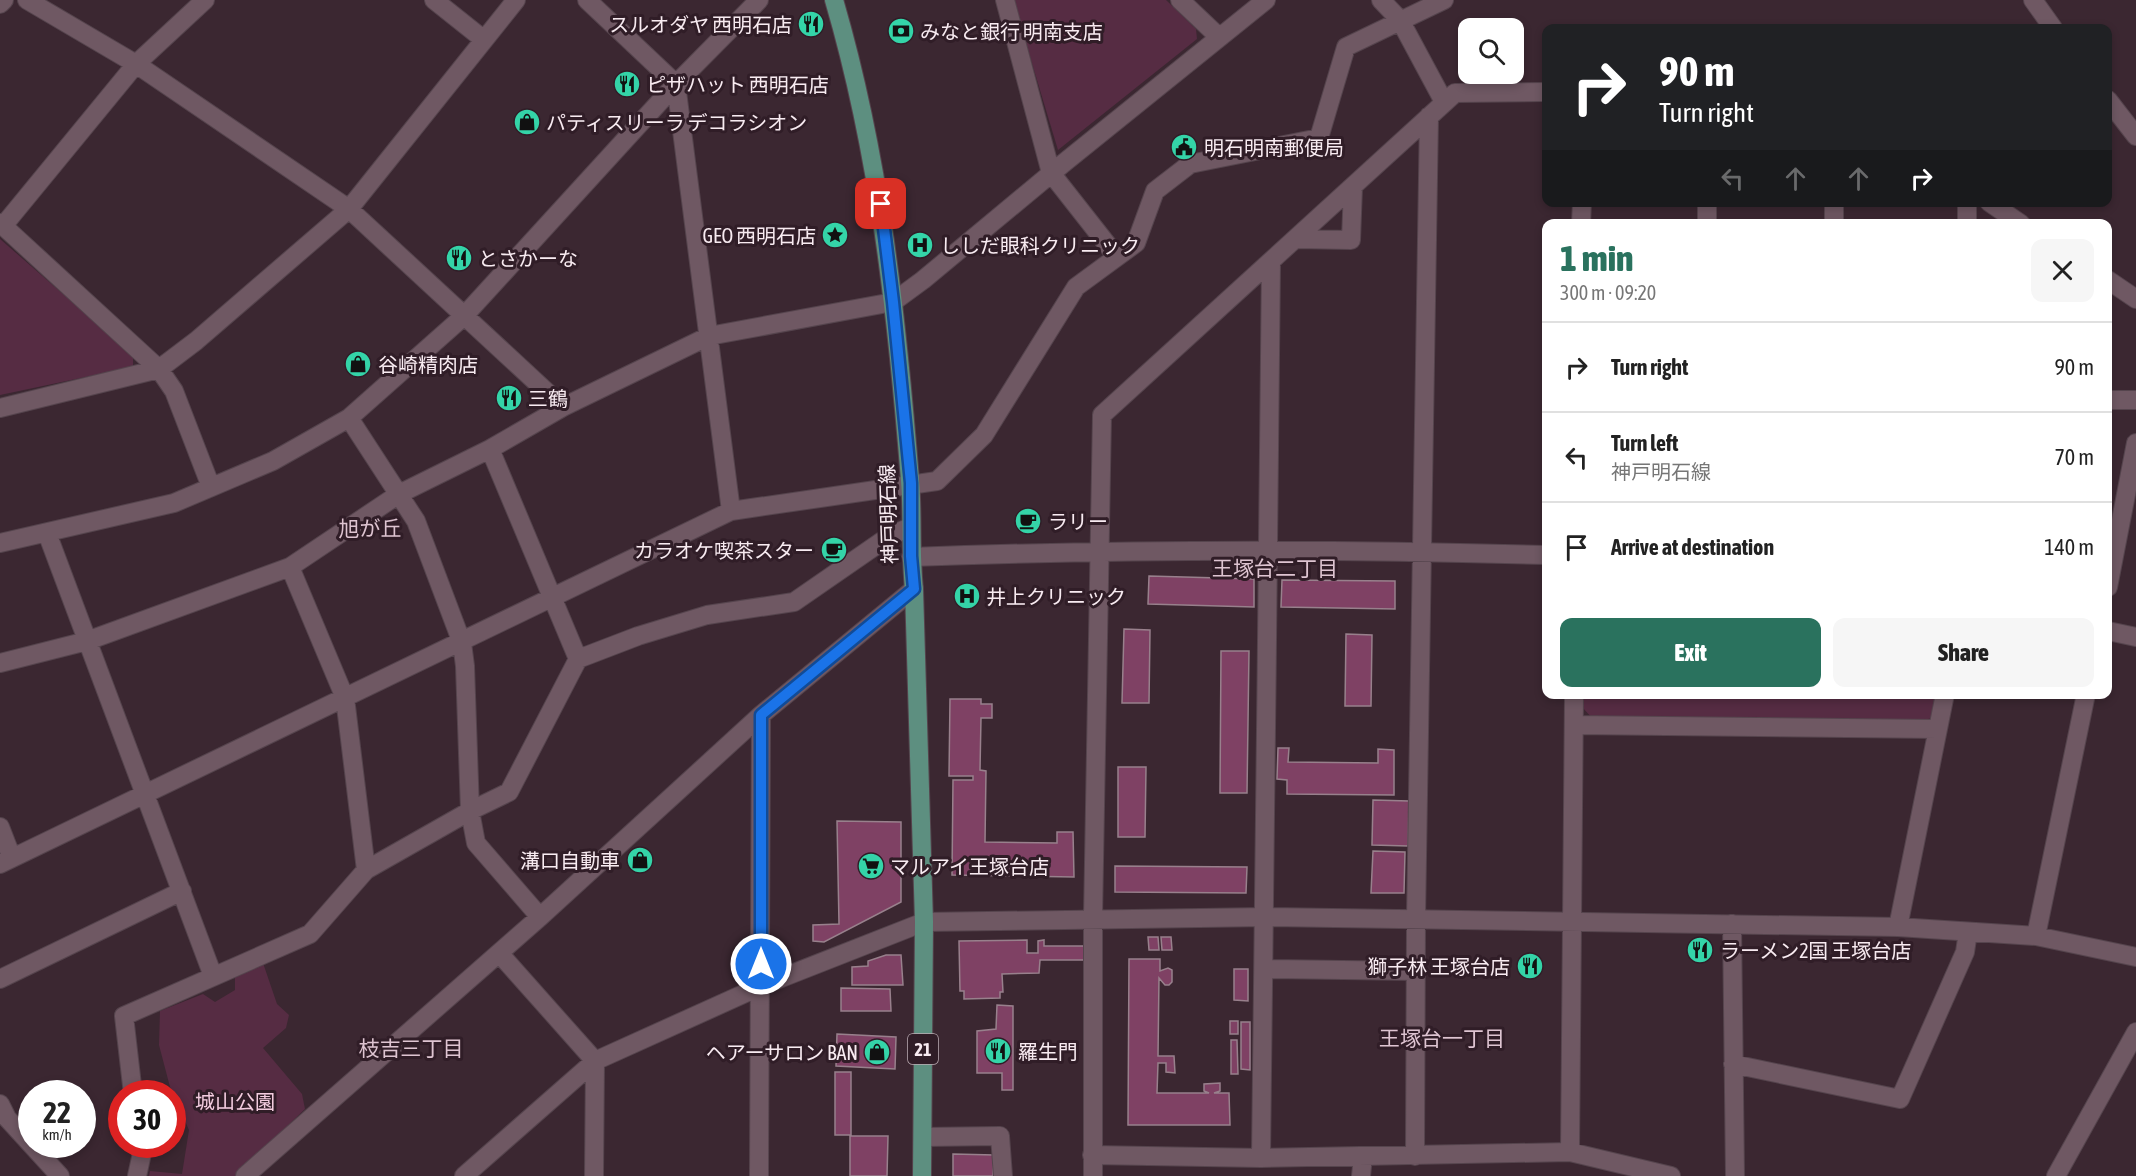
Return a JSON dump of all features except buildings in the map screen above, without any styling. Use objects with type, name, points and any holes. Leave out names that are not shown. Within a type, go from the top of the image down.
[{"type":"main road","name":"神戸明石線","points":[[834,0],[868,134],[885,227],[911,483],[910,527],[914,589],[924,922],[922,1176]]},
{"type":"street","points":[[0,4],[4,0]]},
{"type":"street","points":[[27,0],[136,64],[349,209],[563,407]]},
{"type":"street","points":[[205,0],[136,64],[2,224],[159,369],[174,391],[210,488]]},
{"type":"street","points":[[434,0],[483,39]]},
{"type":"street","points":[[0,408],[159,369],[256,291],[349,209],[516,0]]},
{"type":"street","points":[[587,0],[676,84],[731,511]]},
{"type":"street","points":[[0,543],[174,503],[273,461],[349,418],[464,316],[676,84],[759,0]]},
{"type":"street","points":[[1005,0],[1051,173],[1117,257]]},
{"type":"street","points":[[1180,0],[1220,37]]},
{"type":"street","points":[[0,663],[87,641],[290,567],[399,494],[490,449],[563,407],[709,336],[893,302],[924,280],[1051,173],[1266,0]]},
{"type":"street","points":[[1381,0],[1400,20],[1444,102]]},
{"type":"street","points":[[0,827],[6,861],[144,793],[462,643],[731,511],[937,481],[984,435],[1076,287],[1136,243],[1155,190],[1190,164],[1319,138],[1346,47],[1444,0]]},
{"type":"street","points":[[2033,0],[2050,24]]},
{"type":"street","points":[[1093,1176],[1093,918],[1102,415],[1455,93],[1542,92]]},
{"type":"street","points":[[2112,105],[2136,136]]},
{"type":"street","points":[[1415,1156],[1416,919],[1429,116]]},
{"type":"street","points":[[1295,239],[1352,240],[1353,187]]},
{"type":"street","points":[[1996,207],[2014,219]]},
{"type":"street","points":[[1261,1158],[1266,917],[1271,261]]},
{"type":"street","points":[[2112,283],[2136,299]]},
{"type":"street","points":[[2112,400],[2136,400]]},
{"type":"street","points":[[349,418],[416,521],[462,643],[465,666],[470,811],[476,843],[540,917]]},
{"type":"street","points":[[2112,566],[2136,443]]},
{"type":"street","points":[[490,449],[578,659]]},
{"type":"street","points":[[131,1080],[124,1016],[310,934],[366,870],[470,811],[509,792],[578,659],[638,636],[707,615],[794,602],[888,537],[910,527]]},
{"type":"street","points":[[47,533],[213,976]]},
{"type":"street","points":[[911,556],[1098,551],[1421,552],[1542,555]]},
{"type":"street","points":[[290,567],[345,698],[366,870]]},
{"type":"street","points":[[245,1176],[540,917],[761,715],[914,589]]},
{"type":"street","points":[[2112,632],[2136,637]]},
{"type":"street","points":[[1570,1152],[1574,699]]},
{"type":"street","points":[[1898,927],[1944,699]]},
{"type":"street","points":[[2036,936],[2085,699]]},
{"type":"street","points":[[759,1176],[761,715]]},
{"type":"street","points":[[1574,725],[1937,729]]},
{"type":"street","points":[[0,979],[182,891]]},
{"type":"street","points":[[464,1176],[595,1061],[761,986],[924,922],[1266,917],[1898,927],[2036,936],[2136,957]]},
{"type":"street","points":[[1732,924],[1735,1176]]},
{"type":"street","points":[[1733,1064],[1900,1099],[1965,952],[1968,932]]},
{"type":"street","points":[[499,953],[595,1061],[594,1176]]},
{"type":"street","points":[[1265,969],[1416,971]]},
{"type":"street","points":[[2056,1176],[2136,1032]]},
{"type":"street","points":[[0,1104],[7,1118],[60,1176]]},
{"type":"street","points":[[923,1137],[1000,1137],[1003,1176]]},
{"type":"street","points":[[1092,1155],[1261,1158],[1570,1152],[1671,1176]]},
{"type":"street","points":[[1361,1176],[1364,1157]]},
{"type":"street","points":[[137,1176],[141,1158]]},
{"type":"green space","points":[[1013,0],[1166,0],[1196,29],[1197,39],[1058,150]]},
{"type":"green space","points":[[0,239],[133,355],[133,367],[0,395]]},
{"type":"green space","points":[[1582,699],[1940,699],[1937,715],[1922,722],[1593,719],[1582,707]]},
{"type":"green space","name":"城山公園","points":[[263,963],[277,1004],[289,1015],[286,1028],[263,1048],[302,1094],[305,1109],[236,1176],[149,1176],[150,1171],[182,1174],[189,1130],[186,1123],[186,1080],[168,1080],[159,1045],[160,1011],[203,994],[215,1002],[235,990],[235,977]]},
{"type":"place","name":"スルオダヤ 西明石店","points":[[811,24]]},
{"type":"place","name":"みなと銀行 明南支店","points":[[901,31]]},
{"type":"place","name":"ピザハット 西明石店","points":[[627,84]]},
{"type":"place","name":"パティスリーラ デコラシオン","points":[[527,122]]},
{"type":"place","name":"明石明南郵便局","points":[[1184,147]]},
{"type":"place","name":"GEO 西明石店","points":[[835,235]]},
{"type":"place","name":"ししだ眼科クリニック","points":[[920,245]]},
{"type":"place","name":"とさかーな","points":[[459,258]]},
{"type":"place","name":"谷崎精肉店","points":[[358,364]]},
{"type":"place","name":"三鶴","points":[[509,398]]},
{"type":"place","name":"ラリー","points":[[1028,521]]},
{"type":"place","name":"カラオケ喫茶スター","points":[[834,550]]},
{"type":"place","name":"井上クリニック","points":[[967,596]]},
{"type":"place","name":"溝口自動車","points":[[640,860]]},
{"type":"place","name":"マルアイ王塚台店","points":[[871,866]]},
{"type":"place","name":"ラーメン2国 王塚台店","points":[[1700,950]]},
{"type":"place","name":"獅子林 王塚台店","points":[[1530,966]]},
{"type":"place","name":"羅生門","points":[[998,1051]]},
{"type":"place","name":"ヘアーサロン BAN","points":[[877,1052]]},
{"type":"district","name":"旭が丘","points":[[370,528]]},
{"type":"district","name":"王塚台二丁目","points":[[1275,568]]},
{"type":"district","name":"王塚台一丁目","points":[[1442,1038]]},
{"type":"district","name":"枝吉三丁目","points":[[411,1048]]},
{"type":"route","points":[[761,964],[761,715],[914,589],[910,527],[911,483],[881,204]]}]
